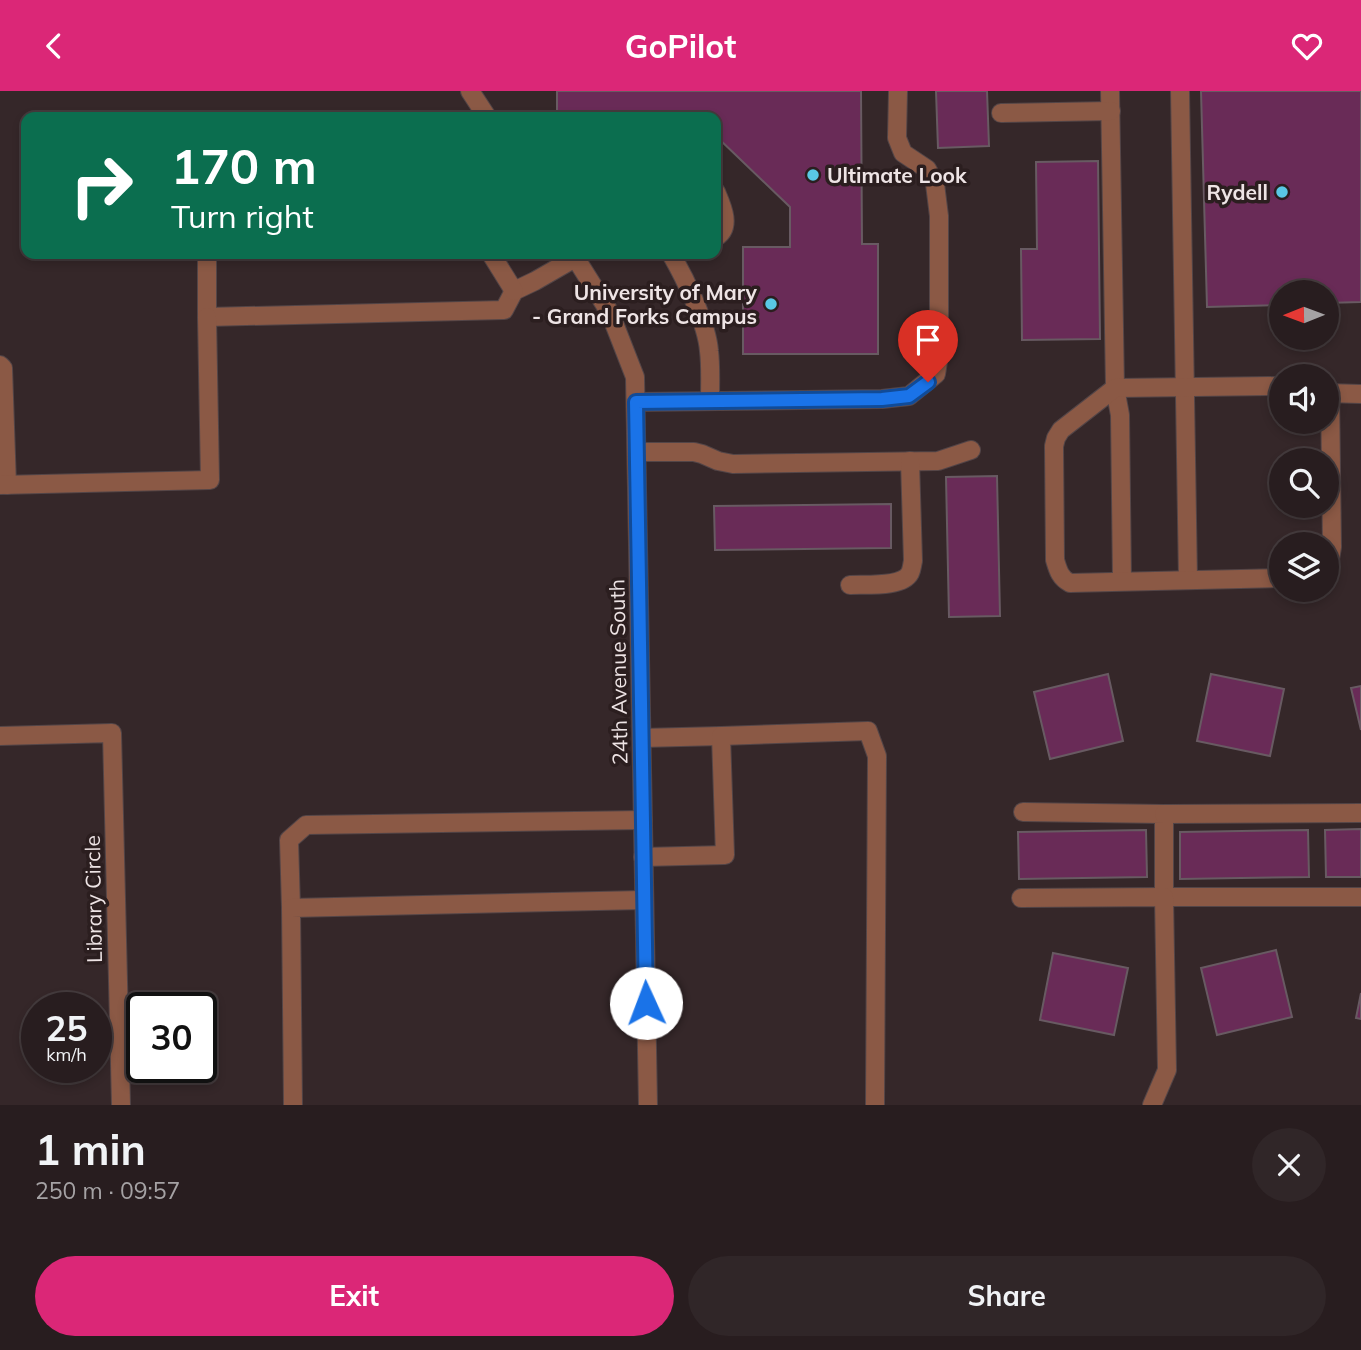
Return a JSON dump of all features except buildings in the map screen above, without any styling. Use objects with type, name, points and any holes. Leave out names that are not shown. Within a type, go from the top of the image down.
[{"type":"street","points":[[470,91],[484,112]]},
{"type":"street","points":[[636,402],[882,399],[909,396],[936,374],[939,355],[939,230],[935,184],[926,169],[903,153],[897,138],[898,91]]},
{"type":"street","points":[[1110,91],[1115,388],[1120,415],[1122,581]]},
{"type":"street","points":[[1180,91],[1188,580]]},
{"type":"street","points":[[1002,113],[1111,111]]},
{"type":"street","points":[[721,204],[724,225],[721,234]]},
{"type":"street","points":[[0,365],[4,368],[4,485],[210,480],[207,259]]},
{"type":"street","points":[[494,259],[514,291]]},
{"type":"street","points":[[207,317],[504,310],[514,291],[569,259]]},
{"type":"street","name":"24th Avenue South","points":[[576,259],[610,313],[635,377],[648,1105]]},
{"type":"street","points":[[680,259],[709,349],[710,401]]},
{"type":"street","points":[[1269,386],[1115,388],[1061,430],[1054,446],[1055,560],[1064,580],[1070,583],[1269,578]]},
{"type":"street","points":[[1339,393],[1361,394]]},
{"type":"street","points":[[1329,434],[1332,532]]},
{"type":"street","points":[[636,452],[694,452],[733,464],[937,461],[971,450]]},
{"type":"street","points":[[850,585],[892,584],[910,574],[913,561],[910,461]]},
{"type":"street","points":[[642,738],[868,731],[877,757],[875,1105]]},
{"type":"street","name":"Library Circle","points":[[0,736],[113,733],[121,1105]]},
{"type":"street","points":[[643,857],[724,855],[721,736]]},
{"type":"street","points":[[1023,812],[1361,813]]},
{"type":"street","points":[[1152,1105],[1167,1070],[1164,814]]},
{"type":"street","points":[[293,1105],[289,840],[306,825],[643,820]]},
{"type":"street","points":[[1021,898],[1361,897]]},
{"type":"street","points":[[290,908],[643,901]]},
{"type":"place","name":"Ultimate Look","points":[[813,175]]},
{"type":"place","name":"Rydell","points":[[1282,192]]},
{"type":"place","name":"University of Mary - Grand Forks Campus","points":[[771,304]]},
{"type":"route","points":[[646,1003],[636,402],[882,399],[909,396],[928,382]]}]
